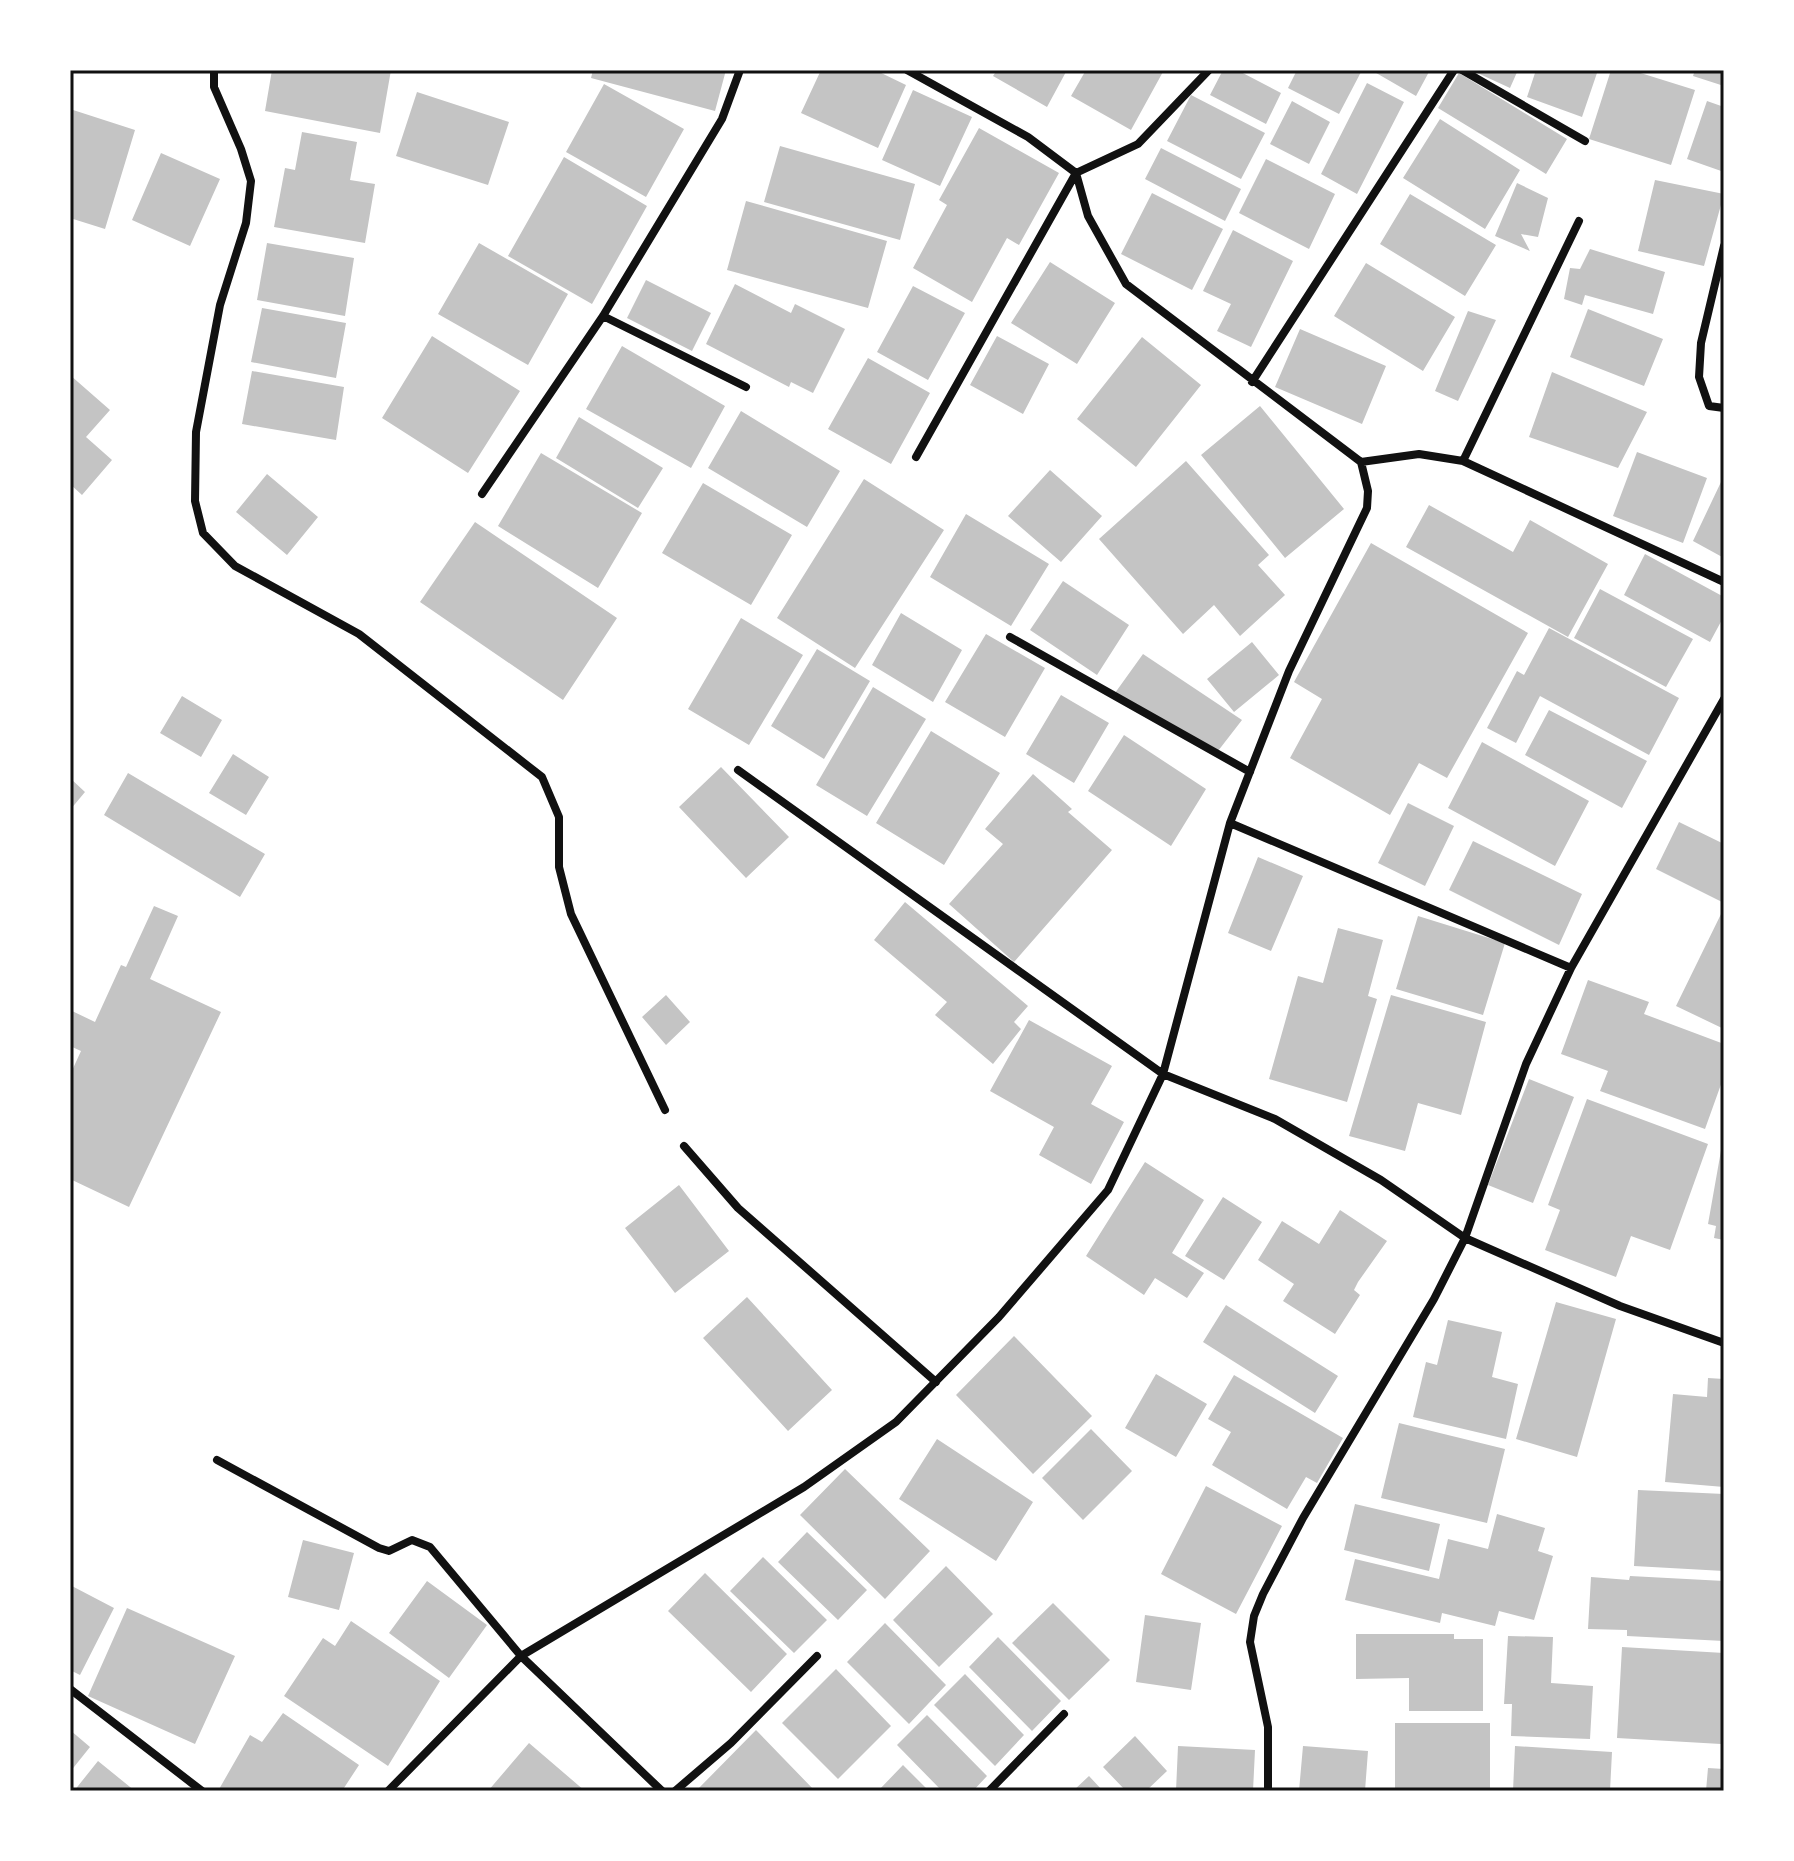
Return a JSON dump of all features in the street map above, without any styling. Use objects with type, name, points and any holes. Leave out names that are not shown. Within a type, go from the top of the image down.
[{"type":"street","points":[[214,70],[214,87],[241,149],[251,181],[246,223],[220,305],[196,432],[195,501],[203,533],[235,566],[359,634],[542,777],[559,817],[559,867],[571,914],[665,1110]]},
{"type":"street","points":[[482,494],[603,316],[722,119],[740,70]]},
{"type":"street","points":[[388,1791],[521,1656],[804,1487],[896,1422],[999,1317],[1108,1190],[1163,1074],[1230,823],[1289,671],[1367,508],[1368,491],[1361,462],[1126,284],[1088,216],[1076,173],[1028,137],[907,70]]},
{"type":"street","points":[[916,457],[1076,173],[1138,144],[1209,70]]},
{"type":"street","points":[[1252,382],[1454,70]]},
{"type":"street","points":[[1462,70],[1585,141]]},
{"type":"street","points":[[1463,461],[1579,221]]},
{"type":"street","points":[[1724,246],[1701,343],[1699,377],[1709,406],[1724,408]]},
{"type":"street","points":[[603,316],[746,387]]},
{"type":"street","points":[[1361,462],[1419,454],[1463,461],[1724,582]]},
{"type":"street","points":[[1010,637],[1250,772]]},
{"type":"street","points":[[1268,1791],[1268,1727],[1250,1642],[1254,1616],[1303,1518],[1434,1299],[1465,1238],[1526,1064],[1571,968],[1724,699]]},
{"type":"street","points":[[738,770],[1163,1074],[1275,1119],[1381,1180],[1465,1238],[1620,1306],[1724,1343]]},
{"type":"street","points":[[1230,823],[1571,968]]},
{"type":"street","points":[[684,1146],[738,1208],[936,1382]]},
{"type":"street","points":[[217,1460],[379,1548],[389,1551],[412,1540],[430,1547],[521,1656],[662,1791]]},
{"type":"street","points":[[675,1791],[731,1743],[817,1656]]},
{"type":"street","points":[[70,1689],[202,1791]]},
{"type":"street","points":[[989,1791],[1064,1714]]},
{"type":"building","points":[[272,70],[391,70],[380,133],[265,111]]},
{"type":"building","points":[[593,70],[726,70],[715,111],[591,78]]},
{"type":"building","points":[[821,70],[875,70],[906,85],[878,148],[801,113]]},
{"type":"building","points":[[997,70],[1067,70],[1047,107],[993,76]]},
{"type":"building","points":[[1086,70],[1164,70],[1131,130],[1071,96]]},
{"type":"building","points":[[1223,70],[1237,70],[1281,93],[1266,124],[1210,95]]},
{"type":"building","points":[[1297,70],[1361,72],[1339,114],[1288,88]]},
{"type":"building","points":[[1371,70],[1430,70],[1416,96]]},
{"type":"building","points":[[1471,70],[1518,70],[1510,88]]},
{"type":"building","points":[[1536,70],[1598,70],[1582,117],[1527,97]]},
{"type":"building","points":[[1611,70],[1631,70],[1695,90],[1671,165],[1589,139]]},
{"type":"building","points":[[1695,70],[1724,70],[1724,86],[1693,76]]},
{"type":"building","points":[[1459,73],[1567,139],[1546,174],[1438,108]]},
{"type":"building","points":[[1367,83],[1404,102],[1357,194],[1321,174]]},
{"type":"building","points":[[604,84],[684,129],[646,197],[566,152]]},
{"type":"building","points":[[913,90],[972,117],[940,186],[882,160]]},
{"type":"building","points":[[417,92],[509,122],[488,185],[396,156]]},
{"type":"building","points":[[1191,95],[1265,133],[1241,179],[1167,141]]},
{"type":"building","points":[[1292,101],[1330,122],[1309,164],[1270,144]]},
{"type":"building","points":[[1707,101],[1724,107],[1724,172],[1687,159]]},
{"type":"building","points":[[70,109],[135,130],[105,229],[70,218]]},
{"type":"building","points":[[1440,119],[1520,170],[1485,229],[1403,178]]},
{"type":"building","points":[[979,128],[1059,173],[1019,245],[1007,238],[972,302],[913,268],[947,205],[939,200]]},
{"type":"building","points":[[302,132],[357,142],[350,180],[375,184],[365,243],[274,227],[285,168],[295,170]]},
{"type":"building","points":[[780,146],[915,184],[900,240],[764,202]]},
{"type":"building","points":[[1161,148],[1241,189],[1225,221],[1145,179]]},
{"type":"building","points":[[161,153],[220,179],[190,246],[132,220]]},
{"type":"building","points":[[564,157],[647,206],[592,304],[508,256]]},
{"type":"building","points":[[1266,159],[1335,194],[1309,249],[1239,213]]},
{"type":"building","points":[[1655,180],[1724,194],[1704,266],[1638,251]]},
{"type":"building","points":[[1517,183],[1548,198],[1538,237],[1521,234],[1530,251],[1495,236]]},
{"type":"building","points":[[1152,193],[1223,229],[1192,290],[1121,254]]},
{"type":"building","points":[[1410,194],[1496,245],[1465,296],[1380,244]]},
{"type":"building","points":[[746,201],[887,241],[868,308],[727,270]]},
{"type":"building","points":[[1233,230],[1293,261],[1251,347],[1217,331],[1231,304],[1203,291]]},
{"type":"building","points":[[267,243],[354,258],[345,316],[257,300]]},
{"type":"building","points":[[479,243],[568,294],[528,365],[438,314]]},
{"type":"building","points":[[1590,249],[1665,272],[1653,314],[1585,295],[1582,305],[1564,299],[1570,268],[1580,269]]},
{"type":"building","points":[[1050,262],[1115,303],[1077,364],[1011,323]]},
{"type":"building","points":[[1366,263],[1455,317],[1423,371],[1334,316]]},
{"type":"building","points":[[646,280],[711,313],[692,351],[627,318]]},
{"type":"building","points":[[735,284],[791,313],[795,304],[845,329],[813,393],[791,382],[789,387],[706,344]]},
{"type":"building","points":[[913,286],[965,313],[928,380],[877,352]]},
{"type":"building","points":[[262,308],[346,323],[336,378],[251,362]]},
{"type":"building","points":[[1588,309],[1663,339],[1644,386],[1570,357]]},
{"type":"building","points":[[1468,311],[1496,320],[1458,401],[1435,391]]},
{"type":"building","points":[[1300,329],[1386,366],[1362,424],[1275,387]]},
{"type":"building","points":[[432,336],[520,391],[468,473],[382,418]]},
{"type":"building","points":[[997,336],[1049,364],[1023,414],[970,385]]},
{"type":"building","points":[[1142,337],[1201,385],[1136,467],[1077,419]]},
{"type":"building","points":[[622,346],[725,406],[691,468],[586,409]]},
{"type":"building","points":[[868,358],[930,393],[891,464],[828,429]]},
{"type":"building","points":[[252,371],[344,387],[336,440],[242,424]]},
{"type":"building","points":[[1552,372],[1647,412],[1618,468],[1529,437]]},
{"type":"building","points":[[70,375],[110,410],[86,437],[112,460],[82,495],[70,484]]},
{"type":"building","points":[[1260,406],[1344,509],[1285,558],[1201,455]]},
{"type":"building","points":[[741,411],[840,471],[807,527],[708,468]]},
{"type":"building","points":[[579,417],[663,468],[638,508],[556,458]]},
{"type":"building","points":[[1637,452],[1707,478],[1683,543],[1613,516]]},
{"type":"building","points":[[541,453],[642,513],[598,588],[498,526]]},
{"type":"building","points":[[1186,461],[1269,555],[1258,565],[1285,595],[1240,636],[1214,605],[1183,634],[1099,539]]},
{"type":"building","points":[[1050,470],[1102,516],[1061,562],[1008,516]]},
{"type":"building","points":[[267,474],[318,517],[287,555],[236,512]]},
{"type":"building","points":[[864,479],[944,530],[855,668],[777,618]]},
{"type":"building","points":[[1721,482],[1724,483],[1724,558],[1693,541]]},
{"type":"building","points":[[703,483],[792,535],[751,605],[662,553]]},
{"type":"building","points":[[1429,505],[1513,552],[1530,520],[1608,564],[1568,637],[1406,547]]},
{"type":"building","points":[[966,514],[1049,564],[1011,626],[930,577]]},
{"type":"building","points":[[475,522],[617,618],[563,700],[420,602]]},
{"type":"building","points":[[1371,543],[1528,633],[1447,778],[1419,763],[1390,815],[1290,758],[1322,699],[1294,682]]},
{"type":"building","points":[[1645,554],[1724,597],[1724,616],[1710,642],[1624,595]]},
{"type":"building","points":[[1063,581],[1129,625],[1097,675],[1030,630]]},
{"type":"building","points":[[1600,589],[1693,639],[1666,687],[1574,638]]},
{"type":"building","points":[[901,613],[962,650],[933,702],[872,665]]},
{"type":"building","points":[[741,618],[803,655],[749,745],[688,709]]},
{"type":"building","points":[[1549,628],[1679,698],[1649,755],[1540,696],[1516,743],[1487,728],[1517,671],[1524,675]]},
{"type":"building","points":[[986,634],[1045,668],[1005,737],[945,702]]},
{"type":"building","points":[[1252,642],[1279,675],[1234,712],[1207,679]]},
{"type":"building","points":[[817,649],[870,681],[824,759],[771,726]]},
{"type":"building","points":[[1143,654],[1242,720],[1218,751],[1115,693]]},
{"type":"building","points":[[873,687],[926,719],[867,816],[816,785]]},
{"type":"building","points":[[1061,695],[1109,723],[1074,783],[1026,754]]},
{"type":"building","points":[[182,696],[222,720],[201,757],[160,733]]},
{"type":"building","points":[[1549,710],[1647,761],[1622,808],[1525,755]]},
{"type":"building","points":[[931,731],[1000,773],[944,865],[876,823]]},
{"type":"building","points":[[1124,735],[1206,789],[1171,846],[1088,791]]},
{"type":"building","points":[[1482,742],[1589,801],[1555,866],[1448,808]]},
{"type":"building","points":[[233,754],[269,777],[246,815],[209,793]]},
{"type":"building","points":[[721,767],[789,837],[746,878],[679,807]]},
{"type":"building","points":[[128,773],[265,854],[240,897],[104,815]]},
{"type":"building","points":[[1033,774],[1072,809],[1068,812],[1112,850],[1014,962],[949,904],[1003,844],[985,829]]},
{"type":"building","points":[[70,778],[85,792],[70,810]]},
{"type":"building","points":[[1408,803],[1454,826],[1425,886],[1378,863]]},
{"type":"building","points":[[1679,822],[1724,844],[1724,903],[1656,869]]},
{"type":"building","points":[[1473,841],[1582,894],[1559,945],[1449,890]]},
{"type":"building","points":[[1258,857],[1303,876],[1271,951],[1228,933]]},
{"type":"building","points":[[905,902],[1028,1006],[1014,1022],[1021,1029],[993,1064],[935,1015],[947,1002],[874,940]]},
{"type":"building","points":[[154,906],[178,916],[150,979],[221,1012],[129,1207],[70,1179],[70,1075],[81,1051],[70,1046],[70,1010],[95,1022],[121,965],[126,967]]},
{"type":"building","points":[[1724,913],[1724,1029],[1676,1006]]},
{"type":"building","points":[[1418,916],[1505,943],[1483,1015],[1396,989]]},
{"type":"building","points":[[1338,928],[1383,940],[1368,996],[1377,999],[1347,1102],[1269,1079],[1298,976],[1323,983]]},
{"type":"building","points":[[1588,980],[1649,1002],[1644,1014],[1724,1044],[1724,1076],[1705,1129],[1600,1091],[1608,1071],[1561,1054]]},
{"type":"building","points":[[666,995],[690,1022],[666,1045],[642,1017]]},
{"type":"building","points":[[1391,995],[1486,1022],[1461,1115],[1418,1103],[1405,1151],[1349,1136]]},
{"type":"building","points":[[1029,1020],[1112,1066],[1091,1104],[1124,1122],[1091,1184],[1039,1155],[1054,1127],[990,1091]]},
{"type":"building","points":[[1529,1079],[1574,1097],[1533,1203],[1488,1185]]},
{"type":"building","points":[[1587,1099],[1708,1144],[1670,1250],[1631,1236],[1616,1277],[1545,1250],[1560,1210],[1548,1205]]},
{"type":"building","points":[[1722,1145],[1724,1240],[1714,1238],[1716,1226],[1708,1224]]},
{"type":"building","points":[[1145,1162],[1204,1200],[1172,1253],[1204,1273],[1187,1298],[1155,1278],[1144,1295],[1086,1256]]},
{"type":"building","points":[[679,1185],[729,1251],[675,1293],[625,1228]]},
{"type":"building","points":[[1223,1197],[1262,1222],[1224,1280],[1185,1256]]},
{"type":"building","points":[[1340,1210],[1387,1241],[1358,1282],[1354,1290],[1360,1295],[1335,1334],[1283,1301],[1294,1284],[1258,1260],[1282,1221],[1319,1244]]},
{"type":"building","points":[[747,1297],[832,1390],[788,1431],[703,1338]]},
{"type":"building","points":[[1556,1302],[1616,1319],[1577,1457],[1516,1439]]},
{"type":"building","points":[[1226,1305],[1338,1376],[1315,1413],[1203,1342]]},
{"type":"building","points":[[1448,1320],[1502,1332],[1492,1377],[1518,1384],[1506,1439],[1413,1417],[1426,1362],[1437,1365]]},
{"type":"building","points":[[1014,1336],[1092,1416],[1033,1474],[956,1395]]},
{"type":"building","points":[[1156,1374],[1207,1404],[1176,1457],[1125,1428]]},
{"type":"building","points":[[1234,1375],[1343,1438],[1317,1483],[1306,1477],[1287,1509],[1212,1465],[1231,1432],[1208,1419]]},
{"type":"building","points":[[1708,1378],[1724,1379],[1724,1487],[1665,1482],[1673,1394],[1707,1397]]},
{"type":"building","points":[[1399,1423],[1505,1449],[1487,1523],[1381,1498]]},
{"type":"building","points":[[1091,1429],[1132,1471],[1083,1520],[1042,1478]]},
{"type":"building","points":[[937,1439],[1033,1502],[996,1561],[899,1499]]},
{"type":"building","points":[[845,1469],[930,1551],[885,1599],[800,1515]]},
{"type":"building","points":[[1206,1486],[1282,1526],[1236,1614],[1161,1574]]},
{"type":"building","points":[[1638,1490],[1724,1494],[1724,1571],[1634,1566]]},
{"type":"building","points":[[1355,1504],[1440,1524],[1429,1571],[1344,1550]]},
{"type":"building","points":[[1497,1514],[1545,1528],[1538,1551],[1553,1556],[1534,1620],[1499,1611],[1495,1626],[1442,1613],[1440,1623],[1345,1600],[1355,1559],[1439,1579],[1448,1539],[1488,1549]]},
{"type":"building","points":[[807,1532],[867,1590],[838,1620],[778,1562]]},
{"type":"building","points":[[303,1540],[354,1553],[339,1610],[288,1597]]},
{"type":"building","points":[[763,1557],[827,1620],[794,1653],[730,1591]]},
{"type":"building","points":[[946,1566],[993,1614],[939,1667],[893,1620]]},
{"type":"building","points":[[705,1573],[787,1654],[751,1692],[668,1611]]},
{"type":"building","points":[[1630,1576],[1724,1581],[1724,1641],[1627,1636],[1627,1630],[1588,1629],[1591,1577],[1629,1580]]},
{"type":"building","points":[[427,1581],[487,1625],[449,1678],[389,1633]]},
{"type":"building","points":[[70,1585],[114,1608],[80,1675],[70,1670]]},
{"type":"building","points":[[1053,1603],[1110,1660],[1069,1700],[1012,1643]]},
{"type":"building","points":[[127,1608],[235,1656],[195,1744],[88,1696]]},
{"type":"building","points":[[1145,1615],[1201,1623],[1191,1690],[1136,1682]]},
{"type":"building","points":[[351,1621],[440,1681],[388,1766],[284,1696],[323,1638],[335,1646]]},
{"type":"building","points":[[885,1623],[946,1685],[909,1724],[847,1662]]},
{"type":"building","points":[[1356,1634],[1454,1634],[1454,1639],[1483,1639],[1483,1711],[1409,1711],[1409,1678],[1356,1679]]},
{"type":"building","points":[[1508,1636],[1553,1637],[1551,1683],[1593,1686],[1590,1739],[1511,1736],[1512,1704],[1504,1704]]},
{"type":"building","points":[[998,1637],[1061,1701],[1032,1731],[969,1667]]},
{"type":"building","points":[[1622,1647],[1724,1653],[1721,1744],[1617,1738]]},
{"type":"building","points":[[836,1669],[891,1726],[838,1779],[782,1723]]},
{"type":"building","points":[[965,1674],[1024,1735],[995,1766],[934,1705]]},
{"type":"building","points":[[283,1713],[359,1765],[342,1791],[218,1791],[250,1735],[262,1742]]},
{"type":"building","points":[[927,1715],[987,1776],[973,1791],[942,1791],[897,1745]]},
{"type":"building","points":[[1395,1723],[1490,1723],[1490,1791],[1395,1791]]},
{"type":"building","points":[[70,1730],[90,1747],[70,1772]]},
{"type":"building","points":[[756,1730],[815,1791],[696,1791]]},
{"type":"building","points":[[1135,1736],[1167,1771],[1146,1791],[1126,1791],[1103,1767]]},
{"type":"building","points":[[529,1743],[585,1791],[488,1791]]},
{"type":"building","points":[[1178,1746],[1255,1750],[1253,1791],[1176,1791]]},
{"type":"building","points":[[1303,1746],[1368,1751],[1365,1791],[1299,1791]]},
{"type":"building","points":[[1515,1746],[1612,1752],[1610,1791],[1513,1791]]},
{"type":"building","points":[[98,1761],[135,1791],[74,1791]]},
{"type":"building","points":[[903,1765],[929,1791],[878,1791]]},
{"type":"building","points":[[1708,1768],[1724,1769],[1724,1791],[1706,1791]]},
{"type":"building","points":[[1089,1776],[1103,1791],[1073,1791]]}]
